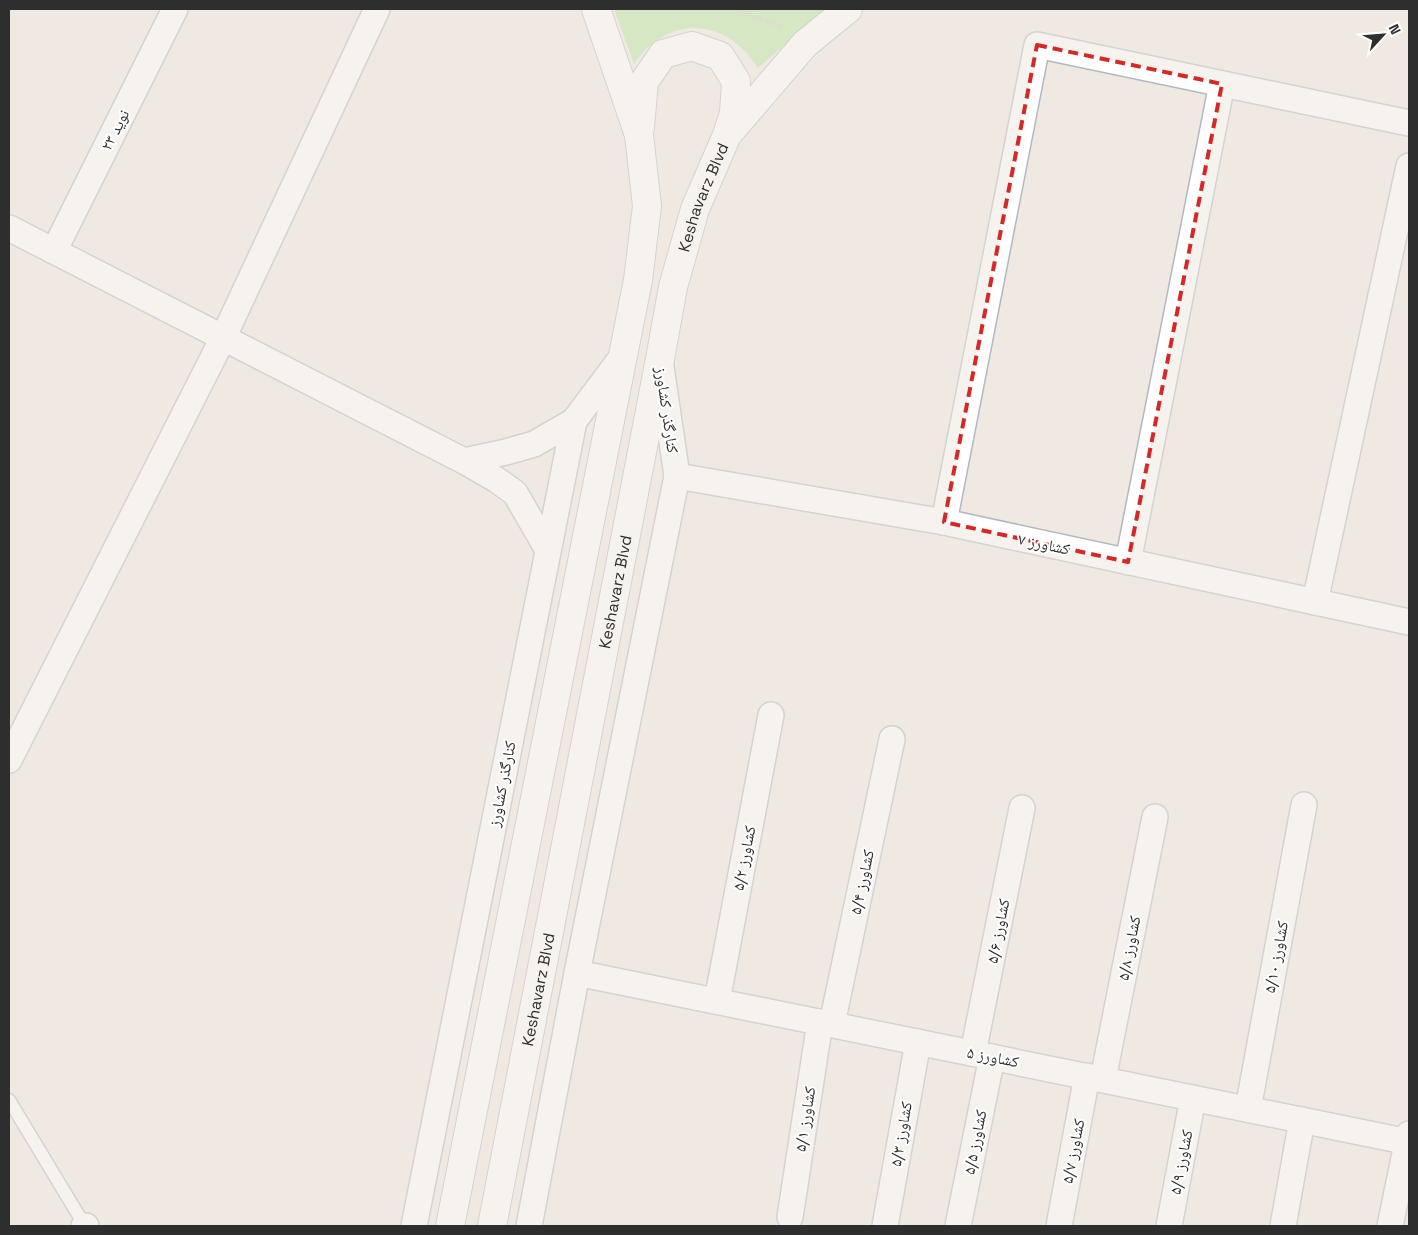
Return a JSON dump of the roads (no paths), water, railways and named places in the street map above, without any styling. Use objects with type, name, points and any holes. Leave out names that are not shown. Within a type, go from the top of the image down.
[{"type":"main road","points":[[596,9],[639,135]]},
{"type":"main road","name":"Keshavarz Blvd","points":[[492,1226],[673,287],[694,208],[727,135],[806,44],[848,9]]},
{"type":"main road","points":[[450,1226],[638,280],[647,206],[639,135],[644,82],[663,54],[692,46],[720,56],[736,81],[734,113],[727,135]]},
{"type":"street","name":"نوید ۲۳","points":[[54,252],[175,9]]},
{"type":"street","points":[[9,760],[223,338],[377,9]]},
{"type":"street","points":[[944,522],[1036,45],[1409,123]]},
{"type":"street","points":[[1128,562],[1222,84]]},
{"type":"street","points":[[1315,602],[1409,166]]},
{"type":"street","points":[[9,228],[464,461],[497,480],[515,493],[548,550]]},
{"type":"street","name":"کنارگذر کشاورز","points":[[414,1226],[574,421],[622,357]]},
{"type":"street","name":"کنارگذر کشاورز","points":[[529,1226],[577,973],[677,476],[660,359]]},
{"type":"street","points":[[464,461],[534,444],[574,421]]},
{"type":"street","name":"کشاورز ۷","points":[[677,476],[944,522],[1409,622]]},
{"type":"street","name":"کشاورز ۵/۲","points":[[717,1001],[771,715]]},
{"type":"street","name":"کشاورز ۵/۴","points":[[826,1023],[892,739]]},
{"type":"street","name":"کشاورز ۵/۱۰","points":[[1248,1109],[1304,805]]},
{"type":"street","name":"کشاورز ۵/۶","points":[[983,1055],[1022,808]]},
{"type":"street","name":"کشاورز ۵/۸","points":[[1095,1078],[1155,817]]},
{"type":"street","name":"کشاورز ۵","points":[[577,973],[1302,1120],[1409,1139]]},
{"type":"street","name":"کشاورز ۵/۱","points":[[790,1217],[826,1023]]},
{"type":"street","name":"کشاورز ۵/۳","points":[[885,1226],[918,1042]]},
{"type":"street","name":"کشاورز ۵/۵","points":[[958,1226],[983,1055]]},
{"type":"street","name":"کشاورز ۵/۷","points":[[1059,1226],[1095,1078]]},
{"type":"street","name":"کشاورز ۵/۹","points":[[1169,1226],[1193,1098]]},
{"type":"street","points":[[1283,1226],[1302,1120]]},
{"type":"street","points":[[1390,1226],[1409,1139]]},
{"type":"lane","points":[[9,1100],[85,1226]]}]
